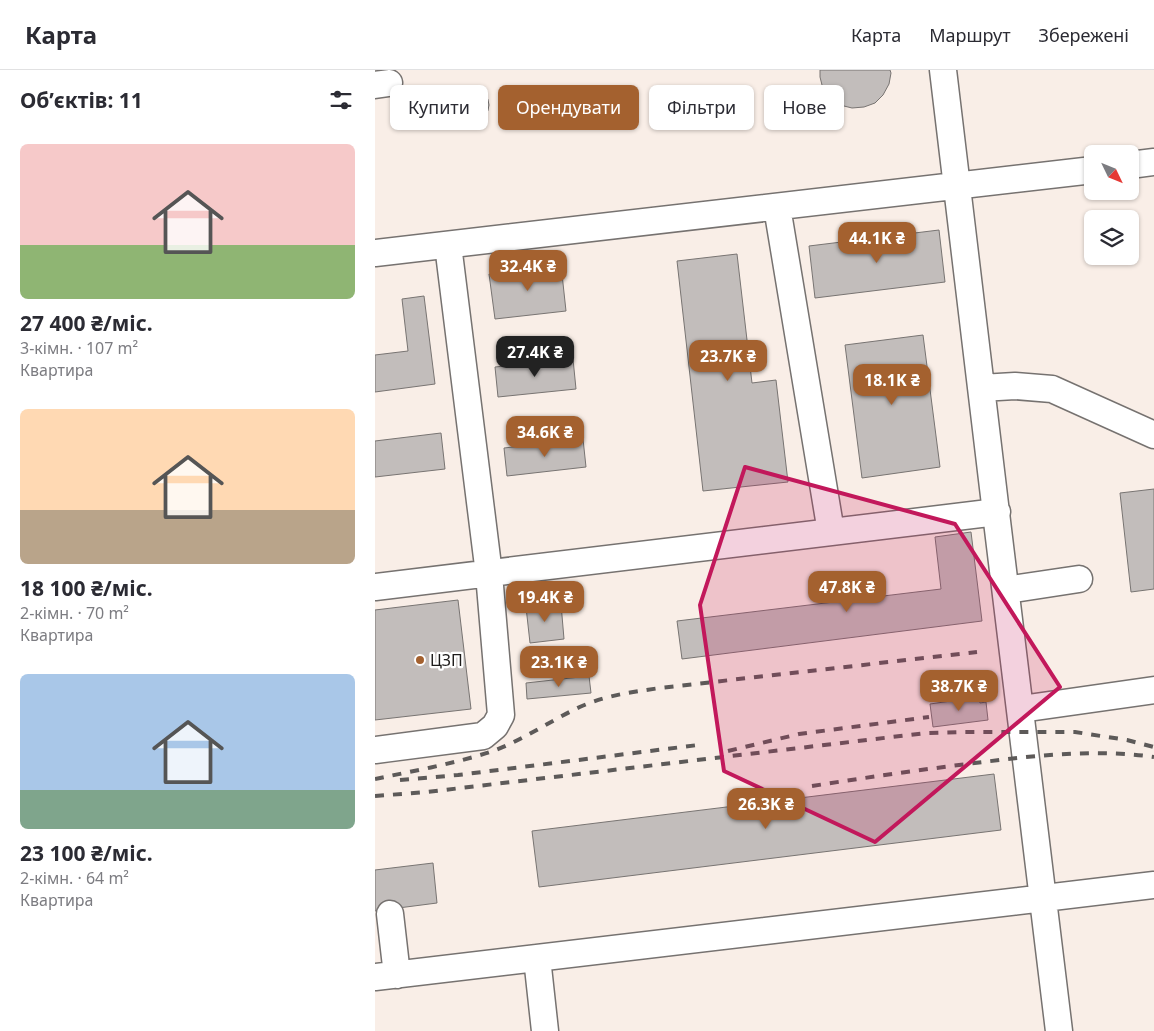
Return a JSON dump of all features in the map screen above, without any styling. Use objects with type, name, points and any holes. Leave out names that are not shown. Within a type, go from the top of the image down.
[{"type":"lane","points":[[943,70],[1059,1031]]},
{"type":"lane","points":[[1139,164],[1154,162]]},
{"type":"lane","points":[[375,253],[1084,171]]},
{"type":"lane","points":[[777,207],[831,532]]},
{"type":"lane","points":[[375,750],[483,736],[495,726],[501,715],[489,574],[447,245]]},
{"type":"lane","points":[[981,388],[1015,386],[1052,389],[1154,434]]},
{"type":"lane","points":[[375,587],[997,512]]},
{"type":"lane","points":[[1006,590],[1079,579]]},
{"type":"lane","points":[[1021,709],[1154,690]]},
{"type":"lane","points":[[390,914],[386,976],[1154,885]]},
{"type":"lane","points":[[537,958],[545,1031]]},
{"type":"highlighted area","points":[[745,467],[955,524],[1060,687],[875,842],[724,771],[700,605]]},
{"type":"shaded area","points":[[375,70],[1154,70],[1154,1031],[375,1031]]},
{"type":"building","points":[[820,70],[890,70],[891,73],[889,84],[883,95],[875,103],[864,107],[852,108],[844,106],[844,85],[822,85]]},
{"type":"building","points":[[939,230],[945,282],[815,298],[809,246]]},
{"type":"building","points":[[737,254],[752,383],[776,380],[788,482],[703,491],[677,261]]},
{"type":"building","points":[[561,265],[566,311],[495,319],[489,274]]},
{"type":"building","points":[[424,296],[435,384],[375,392],[375,355],[408,351],[402,299]]},
{"type":"building","points":[[923,335],[940,467],[862,478],[845,345]]},
{"type":"building","points":[[573,359],[576,389],[498,397],[495,367]]},
{"type":"building","points":[[441,433],[445,469],[375,477],[375,441]]},
{"type":"building","points":[[583,439],[586,467],[507,476],[504,448]]},
{"type":"building","points":[[1154,489],[1154,589],[1131,592],[1120,493]]},
{"type":"building","points":[[971,532],[982,621],[682,659],[677,621],[941,589],[935,537]]},
{"type":"building","name":"ЦЗП","points":[[458,600],[471,709],[375,720],[375,610]]},
{"type":"building","points":[[561,604],[564,639],[530,643],[526,607]]},
{"type":"building","points":[[589,676],[591,693],[527,699],[526,683]]},
{"type":"building","points":[[979,697],[980,703],[986,702],[988,720],[933,727],[930,704]]},
{"type":"building","points":[[994,774],[1001,830],[539,887],[532,831]]},
{"type":"building","points":[[433,863],[437,903],[375,911],[375,870]]},
{"type":"railway","points":[[375,779],[447,764],[490,752],[514,742],[582,706],[620,694],[977,652]]},
{"type":"railway","points":[[728,751],[799,734],[929,717]]},
{"type":"railway","points":[[375,796],[427,792],[926,733],[1075,732],[1127,740],[1154,747]]},
{"type":"railway","points":[[400,780],[458,775],[698,745]]},
{"type":"railway","points":[[812,786],[940,767],[1047,755],[1111,753],[1154,757]]},
{"type":"place","name":"ЦЗП","points":[[420,660]]}]
